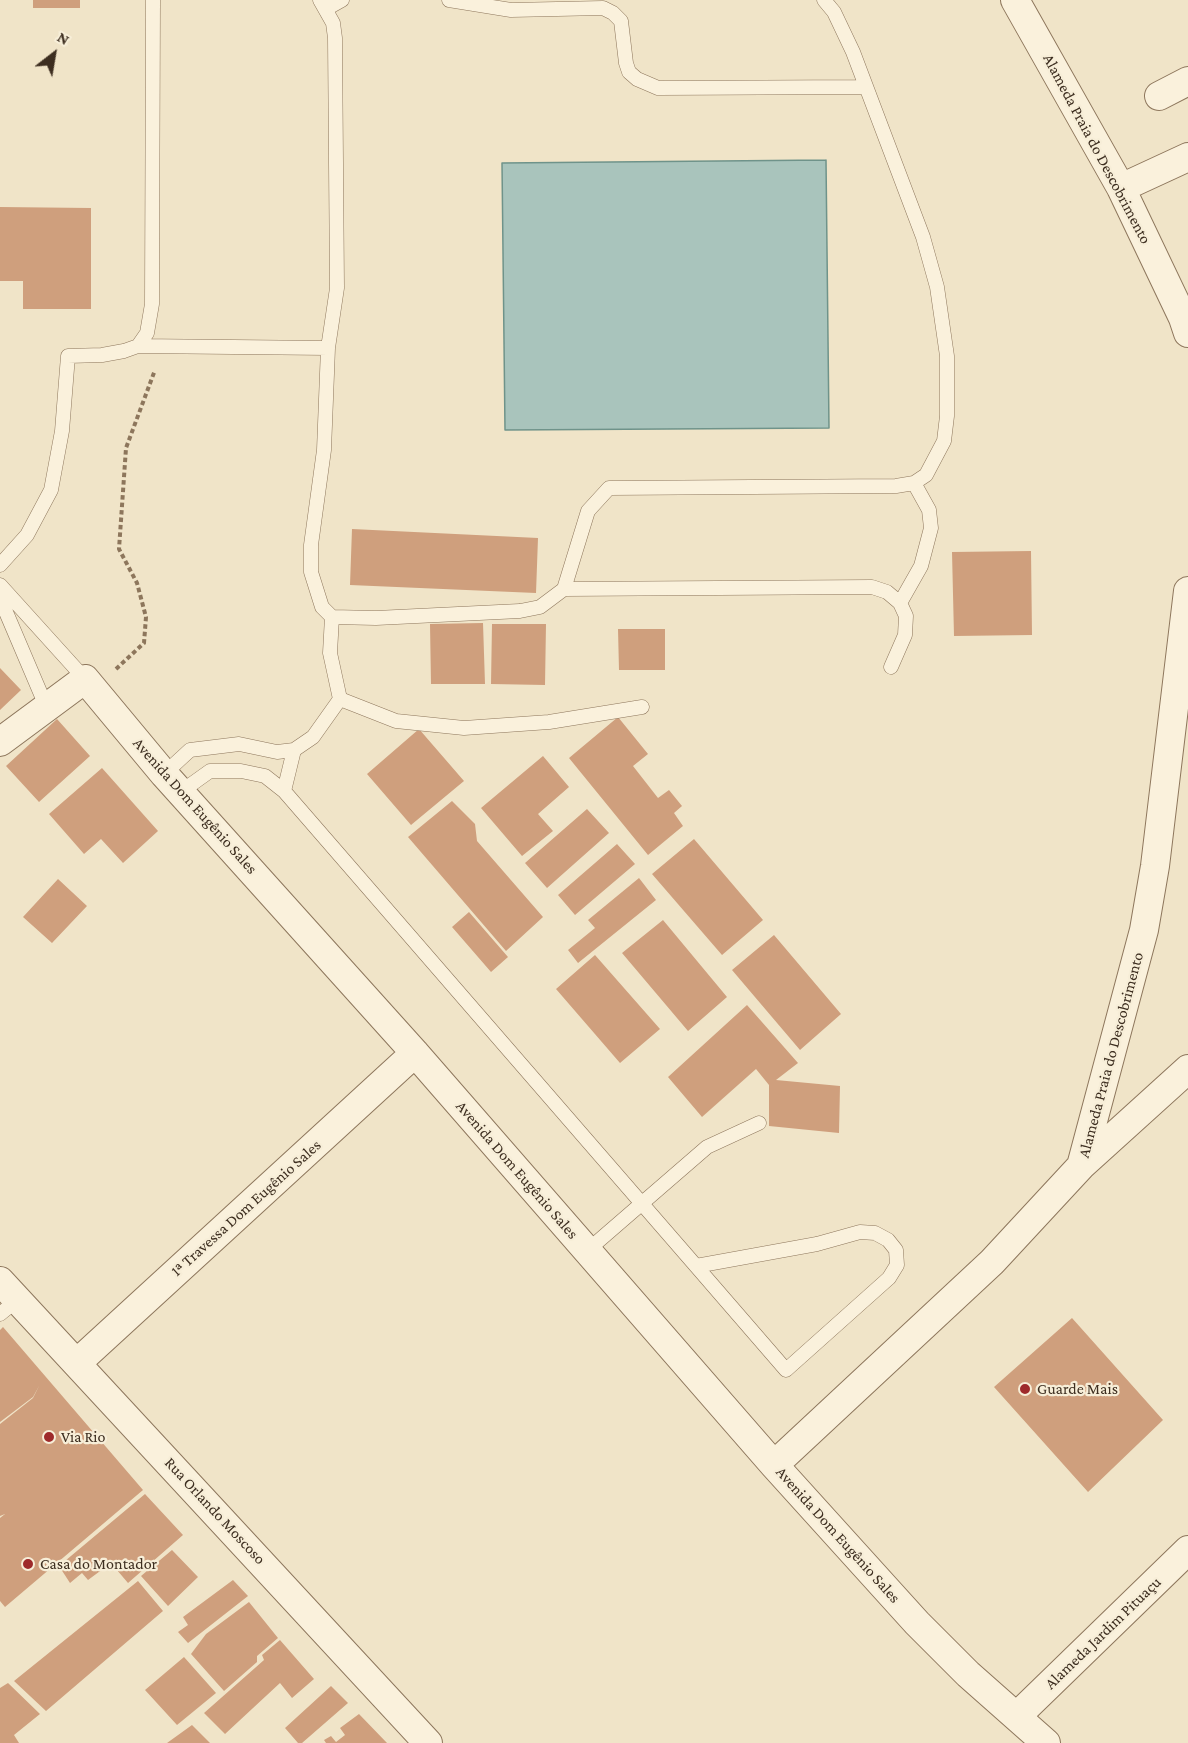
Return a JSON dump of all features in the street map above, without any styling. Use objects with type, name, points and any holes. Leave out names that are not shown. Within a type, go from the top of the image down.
[{"type":"street","name":"Alameda Praia do Descobrimento","points":[[1015,0],[1121,188],[1184,318],[1188,333]]},
{"type":"street","points":[[1160,96],[1188,81]]},
{"type":"street","points":[[1121,188],[1188,158]]},
{"type":"street","name":"Alameda Praia do Descobrimento","points":[[774,1465],[992,1262],[1081,1166],[1144,930],[1156,855],[1188,591]]},
{"type":"street","points":[[0,742],[46,706],[89,685]]},
{"type":"street","name":"Avenida Dom Eugênio Sales","points":[[89,685],[415,1053],[774,1465],[917,1623],[968,1674],[1046,1743]]},
{"type":"street","name":"1ª Travessa Dom Eugênio Sales","points":[[78,1362],[415,1053]]},
{"type":"street","points":[[1081,1166],[1188,1069]]},
{"type":"street","name":"Rua Orlando Moscoso","points":[[6,1299],[78,1362],[428,1743]]},
{"type":"street","name":"Alameda Jardim Pituaçu","points":[[1017,1716],[1188,1550]]},
{"type":"lane","points":[[138,346],[147,333],[152,304],[153,0]]},
{"type":"lane","points":[[342,0],[323,5],[333,23],[335,38],[337,288],[328,348],[324,450],[311,545],[311,572],[322,607],[332,617],[376,618],[520,611],[540,607],[564,589],[588,511],[609,488],[896,486],[914,483],[926,475],[944,441],[947,356],[937,287],[923,237],[866,87],[834,12],[825,0]]},
{"type":"lane","points":[[448,0],[511,10],[604,4],[621,21],[629,72],[646,84],[658,88],[866,87]]},
{"type":"lane","points":[[0,566],[27,535],[51,490],[62,431],[68,356],[102,355],[138,346],[328,348]]},
{"type":"lane","points":[[900,603],[921,566],[931,528],[929,510],[914,483]]},
{"type":"lane","name":"Avenida Dom Eugênio Sales","points":[[0,585],[89,685]]},
{"type":"lane","points":[[564,589],[872,587],[887,592],[900,603],[906,616],[904,635],[891,668]]},
{"type":"lane","points":[[0,598],[46,706]]},
{"type":"lane","points":[[173,782],[190,750],[239,744],[277,752],[294,750],[313,737],[340,699],[330,653],[332,617]]},
{"type":"lane","points":[[340,699],[396,721],[464,728],[549,722],[642,708]]},
{"type":"lane","points":[[284,791],[294,750]]},
{"type":"lane","points":[[173,782],[210,771],[241,771],[265,776],[284,791],[786,1371],[889,1278],[897,1265],[896,1250],[888,1240],[875,1233],[860,1232],[817,1244],[696,1266]]},
{"type":"lane","points":[[588,1250],[707,1147],[759,1123]]},
{"type":"path","points":[[89,685],[144,643],[146,617],[137,583],[119,549],[126,448],[156,368],[171,360],[173,346]]},
{"type":"water","points":[[826,160],[829,428],[505,430],[502,163]]},
{"type":"building","points":[[33,0],[80,0],[80,8],[33,8]]},
{"type":"building","points":[[0,207],[91,208],[91,309],[23,309],[23,281],[0,281]]},
{"type":"building","points":[[352,529],[538,538],[536,593],[350,585]]},
{"type":"building","points":[[1031,551],[1032,635],[954,636],[952,552]]},
{"type":"building","points":[[483,623],[485,684],[431,684],[430,624]]},
{"type":"building","points":[[492,624],[546,624],[545,685],[491,684]]},
{"type":"building","points":[[618,629],[665,629],[665,670],[619,670]]},
{"type":"building","points":[[0,668],[21,690],[0,710]]},
{"type":"building","points":[[618,717],[648,754],[633,766],[658,798],[669,790],[682,806],[674,813],[683,826],[648,855],[569,758]]},
{"type":"building","points":[[57,719],[90,756],[39,802],[6,766]]},
{"type":"building","points":[[419,729],[464,781],[411,825],[367,774]]},
{"type":"building","points":[[543,756],[569,787],[538,814],[553,831],[522,856],[481,808]]},
{"type":"building","points":[[102,768],[158,831],[123,863],[101,839],[84,854],[49,814]]},
{"type":"building","points":[[452,801],[475,824],[477,841],[543,917],[506,951],[408,837]]},
{"type":"building","points":[[587,809],[609,833],[547,888],[525,863]]},
{"type":"building","points":[[694,839],[763,920],[722,955],[652,874]]},
{"type":"building","points":[[617,844],[635,864],[575,915],[558,895]]},
{"type":"building","points":[[639,878],[656,900],[578,963],[568,950],[595,928],[588,920]]},
{"type":"building","points":[[58,879],[87,906],[52,943],[23,917]]},
{"type":"building","points":[[469,912],[508,957],[491,972],[452,927]]},
{"type":"building","points":[[663,920],[727,997],[688,1031],[622,953]]},
{"type":"building","points":[[774,935],[841,1014],[800,1050],[732,970]]},
{"type":"building","points":[[595,955],[660,1029],[620,1063],[556,989]]},
{"type":"building","points":[[747,1005],[798,1063],[776,1080],[840,1086],[839,1133],[769,1126],[769,1085],[756,1069],[702,1117],[668,1077]]},
{"type":"building","points":[[1072,1318],[1163,1420],[1088,1492],[994,1387]]},
{"type":"building","points":[[3,1327],[143,1490],[5,1607],[0,1601],[0,1518],[5,1514],[0,1516],[0,1424],[33,1398],[39,1386],[33,1397],[0,1422],[0,1330]]},
{"type":"building","points":[[145,1494],[183,1535],[128,1583],[111,1563],[88,1580],[82,1573],[70,1583],[59,1566]]},
{"type":"building","points":[[172,1550],[198,1577],[168,1606],[141,1576]]},
{"type":"building","points":[[233,1580],[248,1596],[188,1643],[178,1632],[188,1625],[183,1617]]},
{"type":"building","points":[[138,1581],[163,1611],[46,1711],[14,1681]]},
{"type":"building","points":[[249,1602],[278,1638],[257,1656],[257,1662],[224,1691],[191,1654],[206,1634]]},
{"type":"building","points":[[280,1640],[314,1679],[292,1698],[280,1683],[225,1734],[204,1713],[264,1660],[262,1655]]},
{"type":"building","points":[[184,1657],[216,1693],[177,1725],[145,1690]]},
{"type":"building","points":[[8,1683],[40,1714],[14,1735],[19,1743],[0,1743],[0,1688]]},
{"type":"building","points":[[331,1686],[348,1703],[302,1743],[298,1743],[285,1728]]},
{"type":"building","points":[[359,1714],[387,1743],[326,1743],[324,1740],[331,1736],[336,1742],[345,1735],[340,1728]]},
{"type":"building","points":[[192,1725],[210,1743],[167,1743]]},
{"type":"place","name":"Guarde Mais","points":[[1025,1389]]},
{"type":"place","name":"Via Rio","points":[[49,1437]]},
{"type":"place","name":"Casa do Montador","points":[[28,1564]]}]
